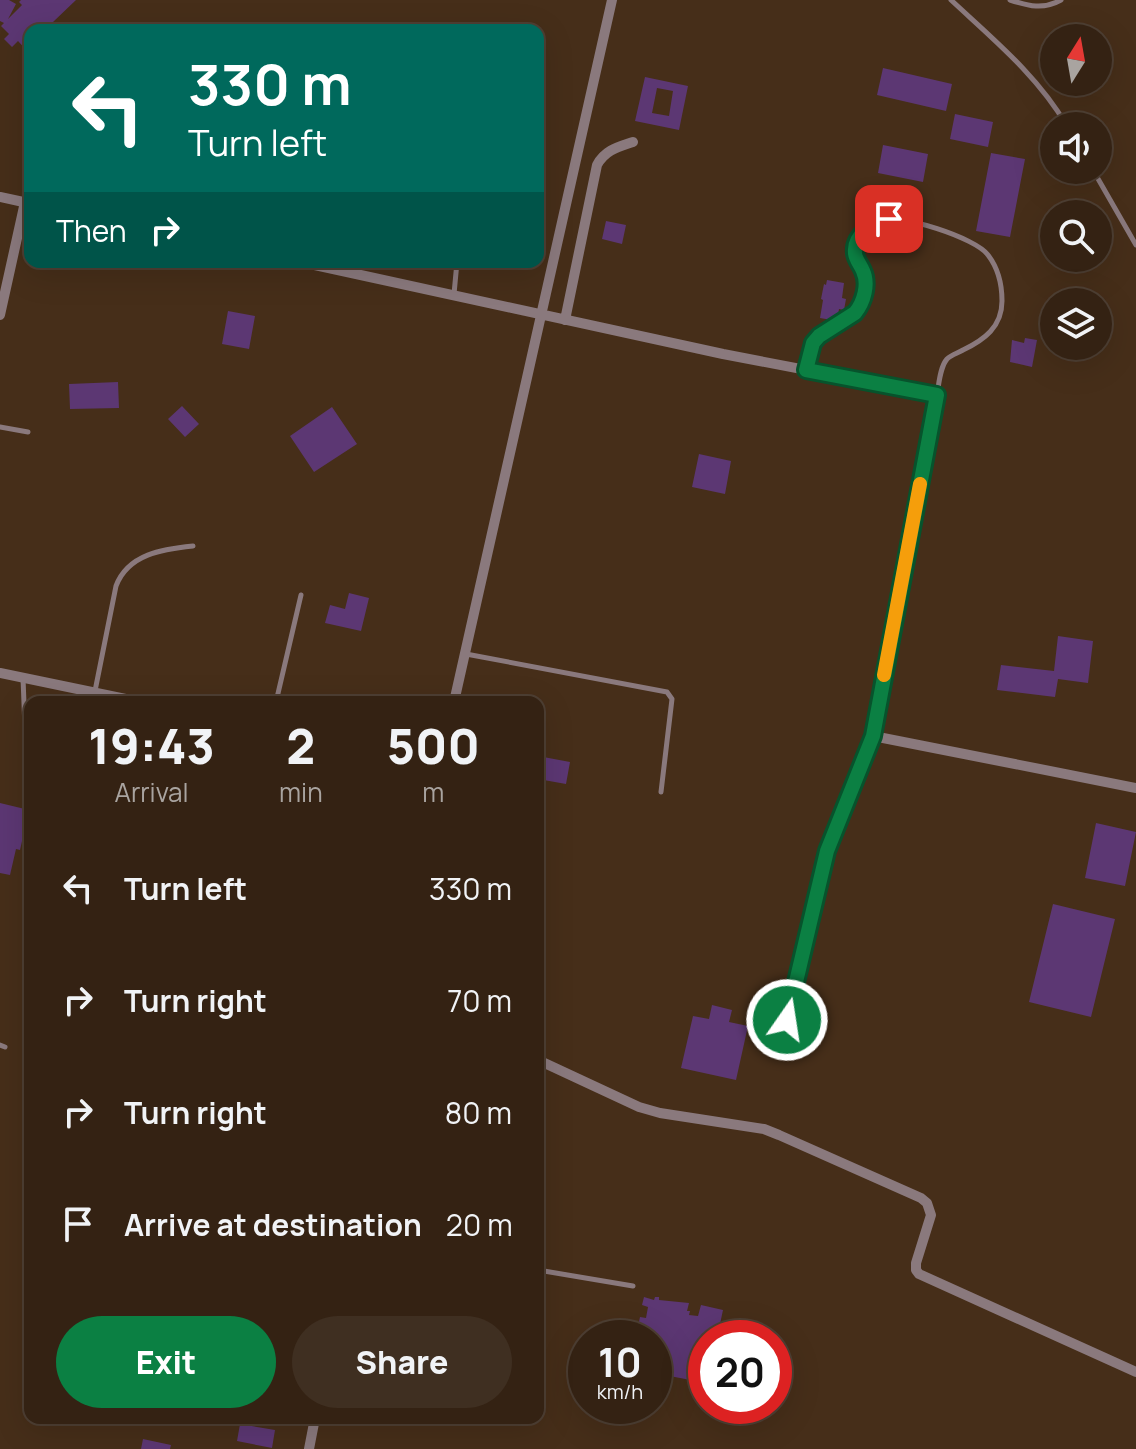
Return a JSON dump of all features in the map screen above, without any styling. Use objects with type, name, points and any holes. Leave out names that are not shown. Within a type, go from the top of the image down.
[{"type":"street","points":[[455,696],[612,0]]},
{"type":"street","points":[[565,320],[597,165],[602,156],[611,150],[633,142]]},
{"type":"street","points":[[0,197],[24,202]]},
{"type":"street","points":[[0,315],[24,215]]},
{"type":"street","points":[[329,268],[723,354],[937,395],[873,736],[1136,788]]},
{"type":"street","points":[[0,673],[112,696]]},
{"type":"street","points":[[544,1063],[639,1107],[764,1129],[921,1198],[927,1203],[931,1215],[916,1263],[919,1274],[1136,1372]]},
{"type":"street","points":[[312,1447],[314,1424]]},
{"type":"lane","points":[[951,0],[1024,68],[1058,112]]},
{"type":"lane","points":[[1010,0],[1038,7],[1061,0]]},
{"type":"lane","points":[[1101,184],[1136,245]]},
{"type":"lane","points":[[806,370],[813,343],[855,313],[861,304],[866,281],[855,252],[862,235],[879,221],[910,222],[974,242],[987,253],[1001,287],[1002,313],[996,327],[987,336],[948,358],[937,395]]},
{"type":"lane","points":[[454,295],[456,268]]},
{"type":"lane","points":[[0,427],[28,432]]},
{"type":"lane","points":[[94,692],[119,577],[151,553],[193,546]]},
{"type":"lane","points":[[277,696],[301,595]]},
{"type":"lane","points":[[465,654],[667,692],[672,699],[661,792]]},
{"type":"lane","points":[[23,677],[24,703]]},
{"type":"lane","points":[[787,1020],[827,851],[873,736]]},
{"type":"lane","points":[[544,1271],[633,1286]]},
{"type":"building","points":[[0,0],[16,4],[8,19],[22,5],[21,0],[76,0],[53,22],[55,24],[24,24],[24,48],[18,41],[12,47],[4,39],[9,34],[0,21]]},
{"type":"building","points":[[883,68],[952,84],[946,111],[877,95]]},
{"type":"building","points":[[645,77],[688,86],[679,130],[635,121]],"holes":[[[657,88],[673,91],[669,116],[652,113]]]},
{"type":"building","points":[[955,114],[993,122],[988,147],[950,139]]},
{"type":"building","points":[[883,145],[928,154],[923,182],[878,173]]},
{"type":"building","points":[[991,153],[1025,159],[1010,237],[976,231]]},
{"type":"building","points":[[606,221],[626,225],[622,244],[602,239]]},
{"type":"building","points":[[827,280],[844,283],[844,310],[839,309],[837,321],[820,318],[821,299]]},
{"type":"building","points":[[228,311],[255,316],[249,349],[222,344]]},
{"type":"building","points":[[1025,338],[1037,340],[1032,367],[1010,362],[1012,340],[1024,343]]},
{"type":"building","points":[[118,382],[119,408],[70,409],[69,384]]},
{"type":"building","points":[[182,406],[199,424],[185,437],[168,419]]},
{"type":"building","points":[[332,407],[357,444],[314,472],[290,436]]},
{"type":"building","points":[[699,454],[731,461],[725,494],[692,487]]},
{"type":"building","points":[[349,593],[369,598],[361,631],[325,623],[330,605],[345,609]]},
{"type":"building","points":[[1058,636],[1093,641],[1088,683],[1058,679],[1055,697],[997,690],[1001,665],[1054,671]]},
{"type":"building","points":[[544,757],[570,762],[566,784],[544,780]]},
{"type":"building","points":[[0,803],[24,809],[24,832],[10,875],[0,873]]},
{"type":"building","points":[[1096,823],[1136,832],[1125,886],[1085,878]]},
{"type":"building","points":[[1053,904],[1115,919],[1091,1017],[1029,1002]]},
{"type":"building","points":[[712,1005],[732,1010],[729,1022],[748,1026],[736,1080],[681,1068],[693,1016],[709,1019]]},
{"type":"building","points":[[644,1297],[654,1300],[659,1297],[659,1300],[689,1303],[689,1315],[698,1316],[701,1305],[723,1310],[721,1320],[688,1320],[688,1380],[672,1376],[672,1320],[639,1320],[640,1317],[646,1318],[648,1307],[642,1305]]},
{"type":"building","points":[[240,1424],[275,1430],[272,1448],[237,1441]]},
{"type":"building","points":[[143,1439],[171,1445],[170,1449],[141,1449]]},
{"type":"slow traffic","points":[[884,675],[920,484]]},
{"type":"route","points":[[787,1020],[827,851],[873,736],[937,395],[806,370],[813,343],[819,336],[859,309],[866,281],[855,256],[855,248],[867,230],[879,221],[889,219]]}]
